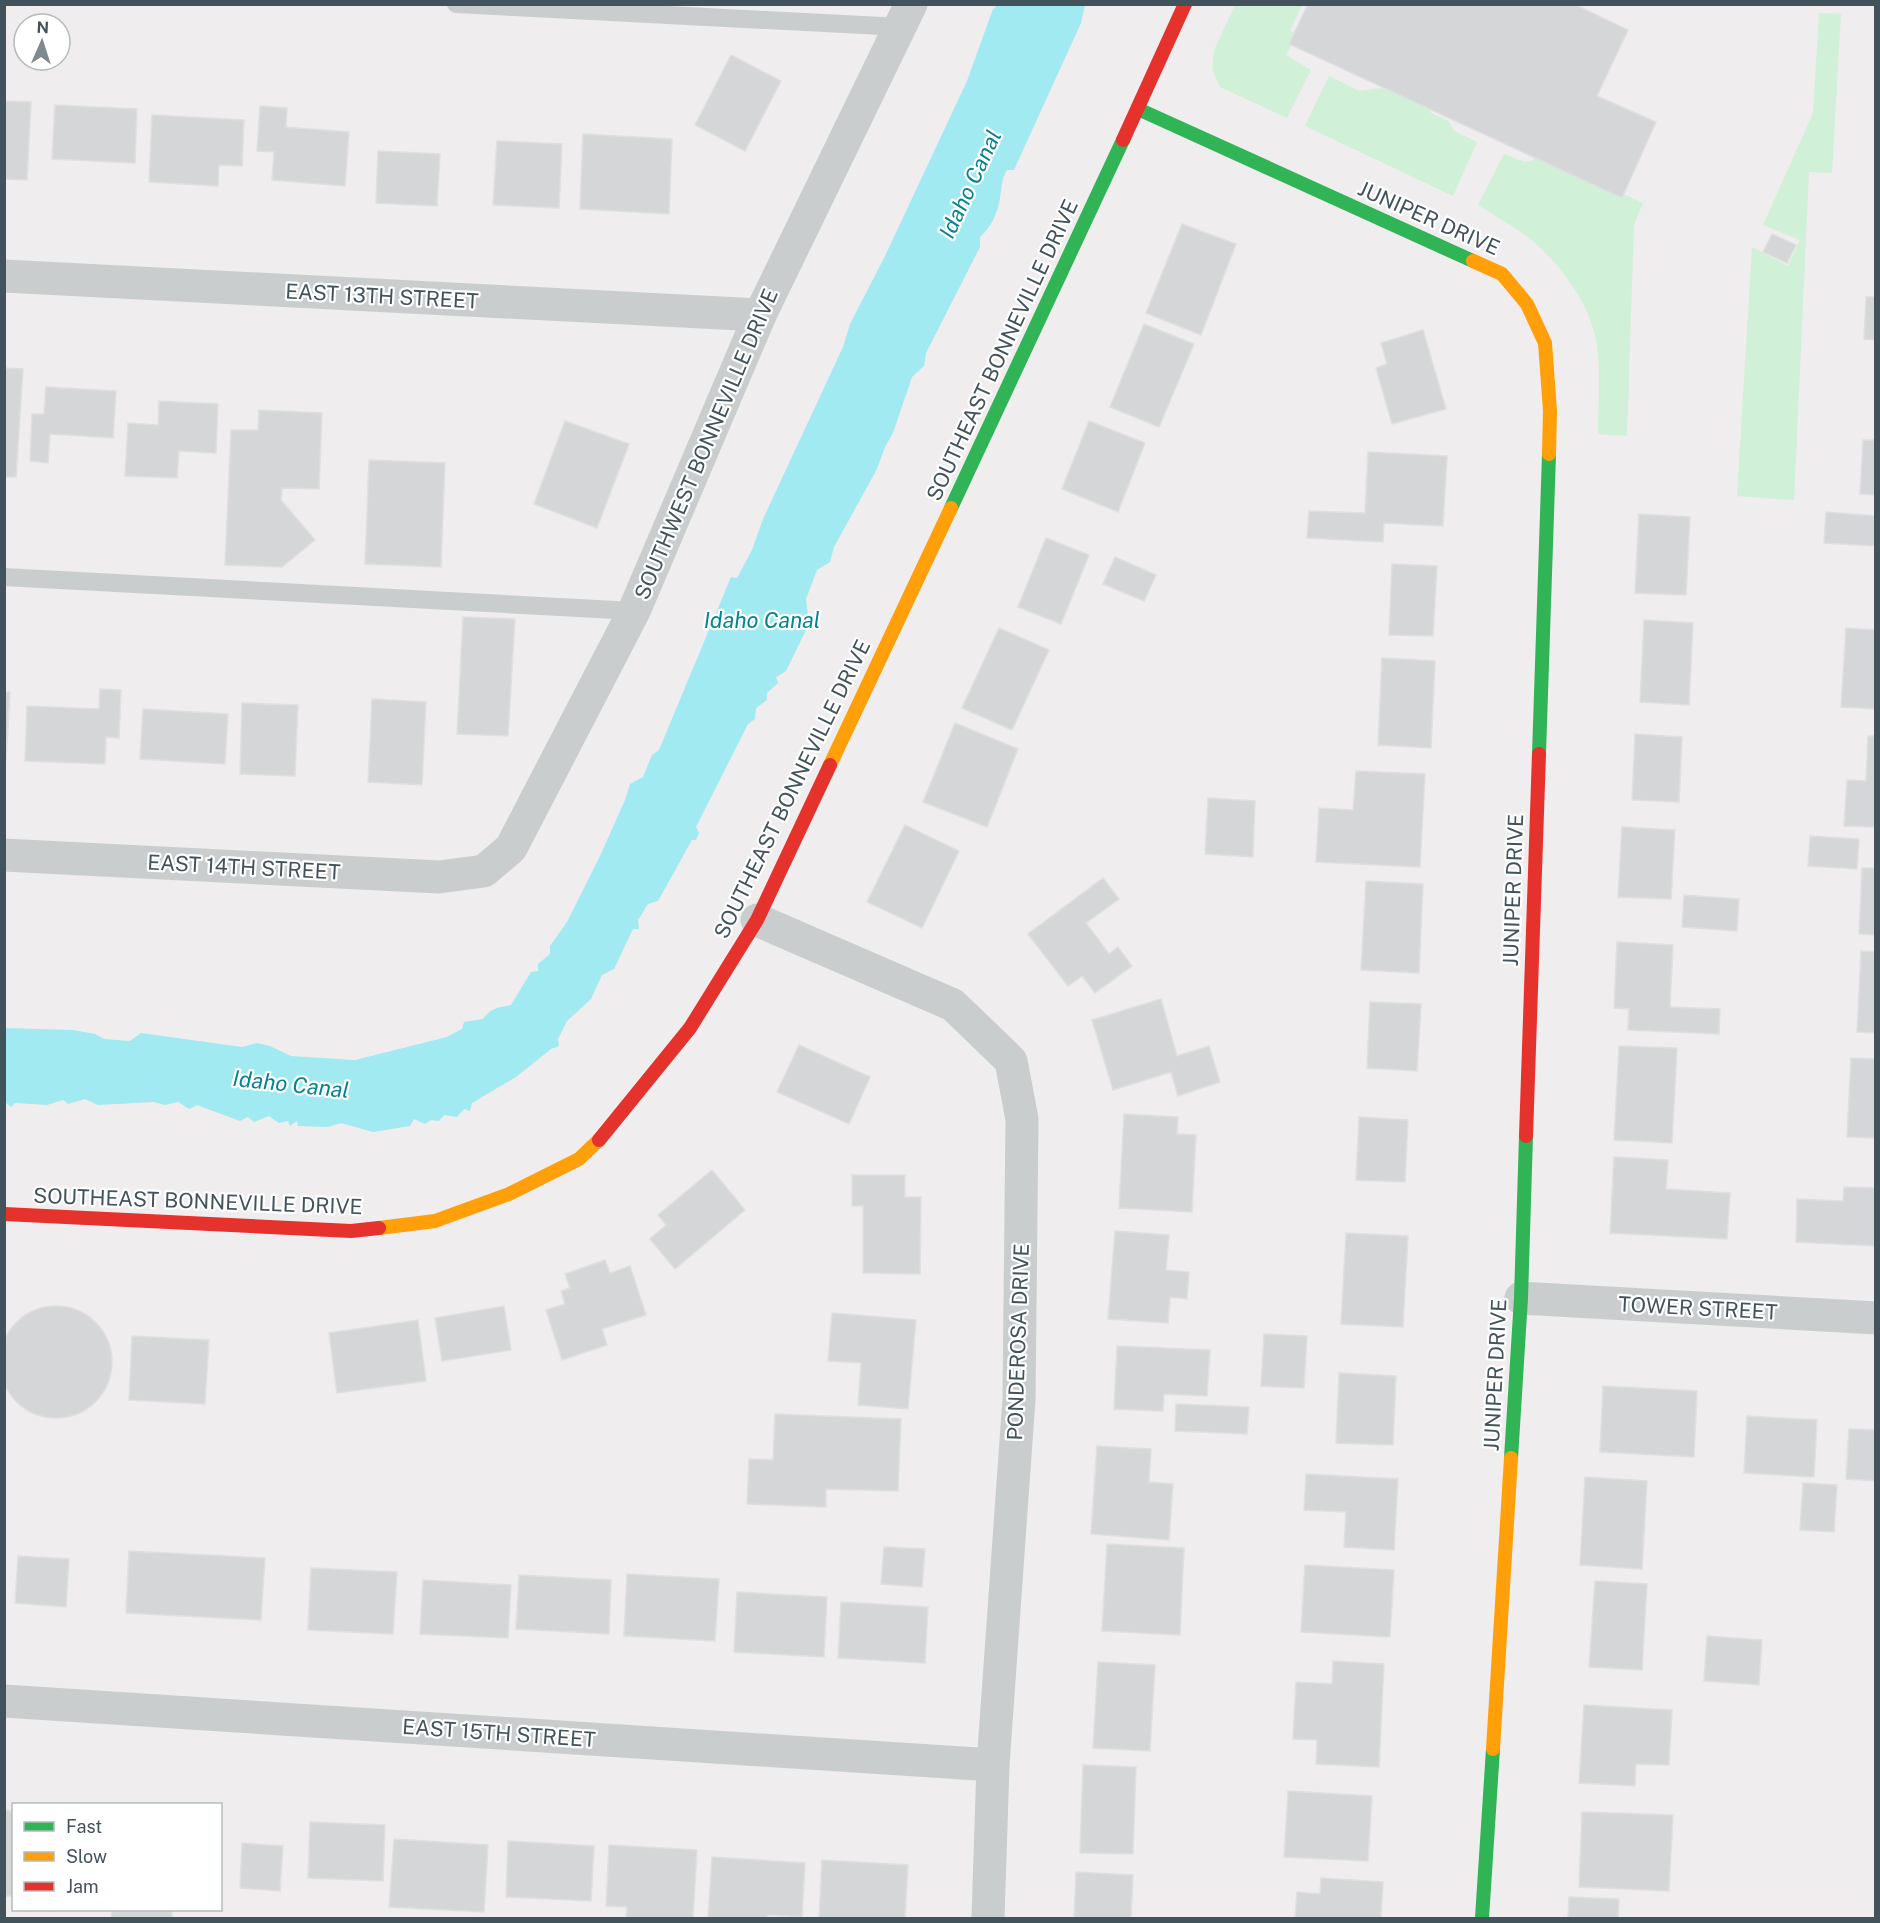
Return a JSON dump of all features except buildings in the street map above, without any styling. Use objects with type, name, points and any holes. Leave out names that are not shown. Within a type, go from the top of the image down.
[{"type":"street","name":"SOUTHEAST BONNEVILLE DRIVE","points":[[4,1214],[351,1231],[435,1221],[509,1194],[579,1159],[605,1134],[690,1028],[757,920],[1138,109],[1185,4]]},
{"type":"street","name":"SOUTHWEST BONNEVILLE DRIVE","points":[[484,871],[511,848],[634,611],[760,315],[906,16]]},
{"type":"street","name":"JUNIPER DRIVE","points":[[1138,109],[1502,274],[1527,304],[1545,343],[1550,411],[1521,1298],[1482,1918]]},
{"type":"street","name":"EAST 13TH STREET","points":[[4,276],[760,315]]},
{"type":"street","name":"EAST 14TH STREET","points":[[4,855],[439,877],[484,871]]},
{"type":"street","name":"PONDEROSA DRIVE","points":[[757,920],[953,1005],[1011,1061],[1022,1119],[1018,1399],[993,1765],[988,1918]]},
{"type":"street","name":"TOWER STREET","points":[[1521,1298],[1875,1318]]},
{"type":"street","name":"EAST 15TH STREET","points":[[4,1701],[993,1765]]},
{"type":"lane","points":[[456,4],[906,16]]},
{"type":"lane","points":[[4,577],[634,611]]},
{"type":"green space","points":[[1235,5],[1302,5],[1290,30],[1297,35],[1286,55],[1311,70],[1287,118],[1220,87],[1212,69],[1214,50]]},
{"type":"green space","points":[[1819,13],[1841,14],[1832,173],[1809,172],[1794,500],[1737,496],[1752,247],[1788,266],[1800,240],[1763,225],[1813,113]]},
{"type":"green space","points":[[1329,76],[1359,91],[1382,88],[1394,93],[1399,87],[1427,102],[1431,113],[1448,121],[1454,131],[1477,142],[1453,196],[1305,126]]},
{"type":"green space","points":[[1536,153],[1643,203],[1634,225],[1627,436],[1598,434],[1597,345],[1588,315],[1572,286],[1552,259],[1540,248],[1523,234],[1478,205],[1504,154],[1525,162],[1533,160]]},
{"type":"water","name":"Idaho Canal","points":[[998,5],[1085,5],[1081,23],[1014,170],[1007,170],[1005,173],[999,203],[993,219],[980,237],[980,247],[926,353],[924,366],[912,377],[893,433],[877,469],[834,547],[830,562],[817,570],[806,599],[809,624],[786,671],[776,677],[778,683],[767,693],[767,700],[756,708],[755,719],[748,724],[696,827],[699,833],[696,840],[692,840],[658,901],[648,904],[638,920],[639,929],[633,929],[614,969],[602,975],[591,999],[567,1021],[558,1039],[559,1046],[551,1049],[516,1077],[472,1103],[470,1111],[464,1109],[457,1117],[444,1115],[439,1121],[431,1120],[425,1124],[414,1119],[410,1126],[373,1132],[341,1123],[328,1127],[298,1126],[297,1121],[290,1126],[288,1121],[279,1123],[269,1116],[254,1122],[248,1117],[240,1121],[197,1105],[189,1109],[178,1102],[165,1105],[154,1102],[98,1105],[85,1099],[68,1104],[63,1100],[47,1105],[15,1103],[11,1107],[5,1102],[5,1028],[73,1030],[95,1034],[104,1039],[130,1041],[141,1033],[242,1047],[257,1043],[270,1046],[291,1056],[355,1060],[447,1037],[462,1029],[464,1022],[483,1019],[492,1010],[511,1005],[531,972],[538,971],[538,964],[550,954],[550,946],[567,922],[600,856],[630,784],[643,777],[652,755],[659,750],[731,577],[737,578],[752,550],[763,519],[843,347],[850,324],[885,256],[967,81],[993,9]]},
{"type":"traffic: fast","points":[[1138,109],[1473,261]]},
{"type":"traffic: fast","points":[[951,508],[1123,140]]},
{"type":"traffic: fast","points":[[1539,754],[1549,454]]},
{"type":"traffic: fast","points":[[1511,1458],[1521,1298],[1526,1136]]},
{"type":"traffic: fast","points":[[1482,1918],[1493,1749]]},
{"type":"traffic: slow","points":[[1473,261],[1502,274],[1527,304],[1545,343],[1550,411],[1549,454]]},
{"type":"traffic: slow","points":[[830,765],[951,508]]},
{"type":"traffic: slow","points":[[379,1228],[435,1221],[509,1194],[579,1159],[599,1140]]},
{"type":"traffic: slow","points":[[1493,1749],[1511,1458]]},
{"type":"traffic: jam","points":[[1123,140],[1185,4]]},
{"type":"traffic: jam","points":[[1526,1136],[1539,754]]},
{"type":"traffic: jam","points":[[599,1140],[690,1028],[757,920],[830,765]]},
{"type":"traffic: jam","points":[[4,1214],[351,1231],[379,1228]]}]
